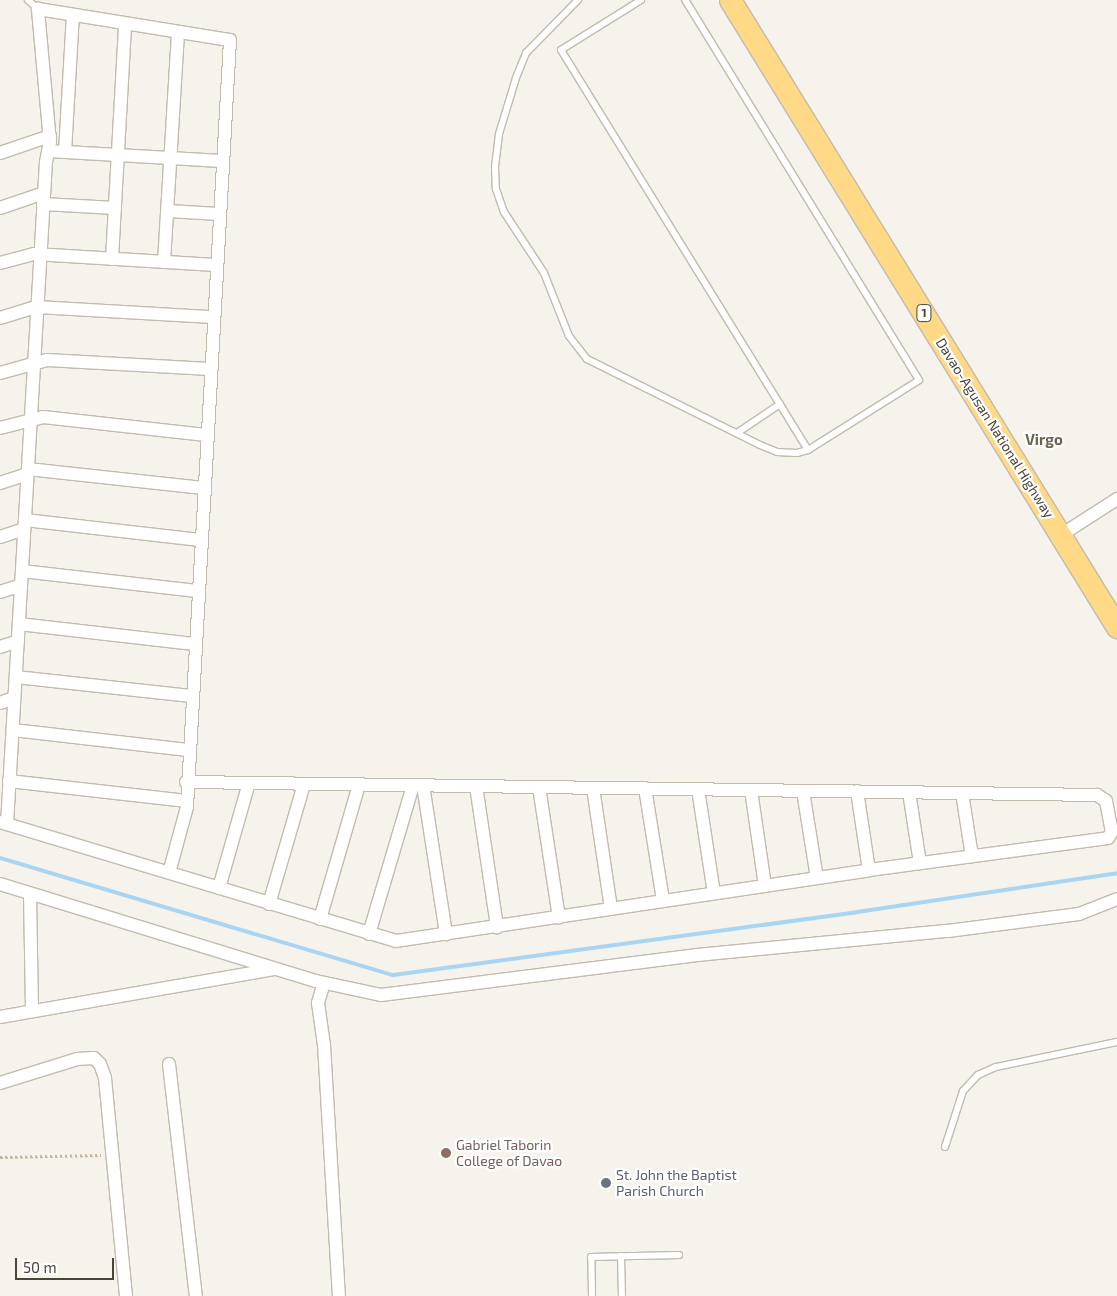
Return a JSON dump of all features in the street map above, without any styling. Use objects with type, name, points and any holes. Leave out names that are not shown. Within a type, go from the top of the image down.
[{"type":"highway","name":"Davao-Agusan National Highway","points":[[730,0],[1117,627]]},
{"type":"street","points":[[169,873],[187,801],[186,782],[230,40],[38,9],[50,136],[40,255],[9,781],[3,823],[369,934],[403,941],[869,870],[1108,838],[1112,832],[1112,802],[1098,795],[186,782]]},
{"type":"street","points":[[65,152],[73,14]]},
{"type":"street","points":[[112,259],[126,23]]},
{"type":"street","points":[[164,262],[178,32]]},
{"type":"street","points":[[0,153],[50,136]]},
{"type":"street","points":[[48,151],[222,161]]},
{"type":"street","points":[[0,208],[44,198],[115,208]]},
{"type":"street","points":[[168,211],[219,214]]},
{"type":"street","points":[[0,263],[24,255],[40,255],[216,265]]},
{"type":"street","points":[[0,318],[37,307],[213,317]]},
{"type":"street","points":[[0,373],[34,362],[210,369]]},
{"type":"street","points":[[0,428],[31,418],[206,435]]},
{"type":"street","points":[[0,483],[28,471],[203,488]]},
{"type":"street","points":[[1060,535],[1117,499]]},
{"type":"street","points":[[0,537],[25,525],[200,540]]},
{"type":"street","points":[[22,571],[197,591]]},
{"type":"street","points":[[0,592],[21,585]]},
{"type":"street","points":[[19,624],[194,644]]},
{"type":"street","points":[[0,647],[18,641]]},
{"type":"street","points":[[16,676],[191,696]]},
{"type":"street","points":[[0,703],[14,698]]},
{"type":"street","points":[[12,730],[188,750]]},
{"type":"street","points":[[9,781],[187,801]]},
{"type":"street","points":[[219,888],[249,783]]},
{"type":"street","points":[[269,904],[304,784]]},
{"type":"street","points":[[320,919],[359,784]]},
{"type":"street","points":[[369,934],[418,785]]},
{"type":"street","points":[[418,785],[446,934]]},
{"type":"street","points":[[476,786],[497,927]]},
{"type":"street","points":[[539,787],[559,917]]},
{"type":"street","points":[[593,788],[612,909]]},
{"type":"street","points":[[645,788],[663,901]]},
{"type":"street","points":[[698,789],[714,893]]},
{"type":"street","points":[[750,790],[765,886]]},
{"type":"street","points":[[803,791],[817,878]]},
{"type":"street","points":[[857,792],[869,870]]},
{"type":"street","points":[[909,792],[920,863]]},
{"type":"street","points":[[962,793],[972,856]]},
{"type":"street","points":[[0,884],[324,983],[366,994],[398,994],[687,957],[1060,917],[1089,912],[1117,899]]},
{"type":"street","points":[[30,894],[32,1012]]},
{"type":"street","points":[[0,1017],[277,968]]},
{"type":"street","points":[[324,983],[318,1003],[324,1045],[339,1296]]},
{"type":"street","points":[[0,1083],[77,1058],[94,1058],[100,1064],[105,1078],[126,1296]]},
{"type":"street","points":[[169,1064],[196,1296]]},
{"type":"lane","points":[[28,0],[38,9]]},
{"type":"lane","points":[[578,0],[526,53],[516,78],[499,134],[495,166],[496,189],[504,212],[544,273],[569,336],[587,359],[777,452],[796,453],[808,450],[920,380],[685,0]]},
{"type":"lane","points":[[637,1],[561,50],[808,450]]},
{"type":"lane","points":[[737,433],[780,404]]},
{"type":"lane","points":[[945,1147],[963,1091],[978,1075],[996,1067],[1117,1042]]},
{"type":"lane","points":[[592,1296],[591,1257],[679,1255]]},
{"type":"lane","points":[[621,1256],[622,1296]]},
{"type":"path","points":[[0,1157],[113,1154]]},
{"type":"waterway","points":[[0,858],[393,975],[857,912],[1117,873]]},
{"type":"place","name":"Gabriel Taborin College of Davao","points":[[446,1153]]},
{"type":"place","name":"St. John the Baptist Parish Church","points":[[606,1183]]},
{"type":"district","name":"Virgo","points":[[1044,440]]}]
